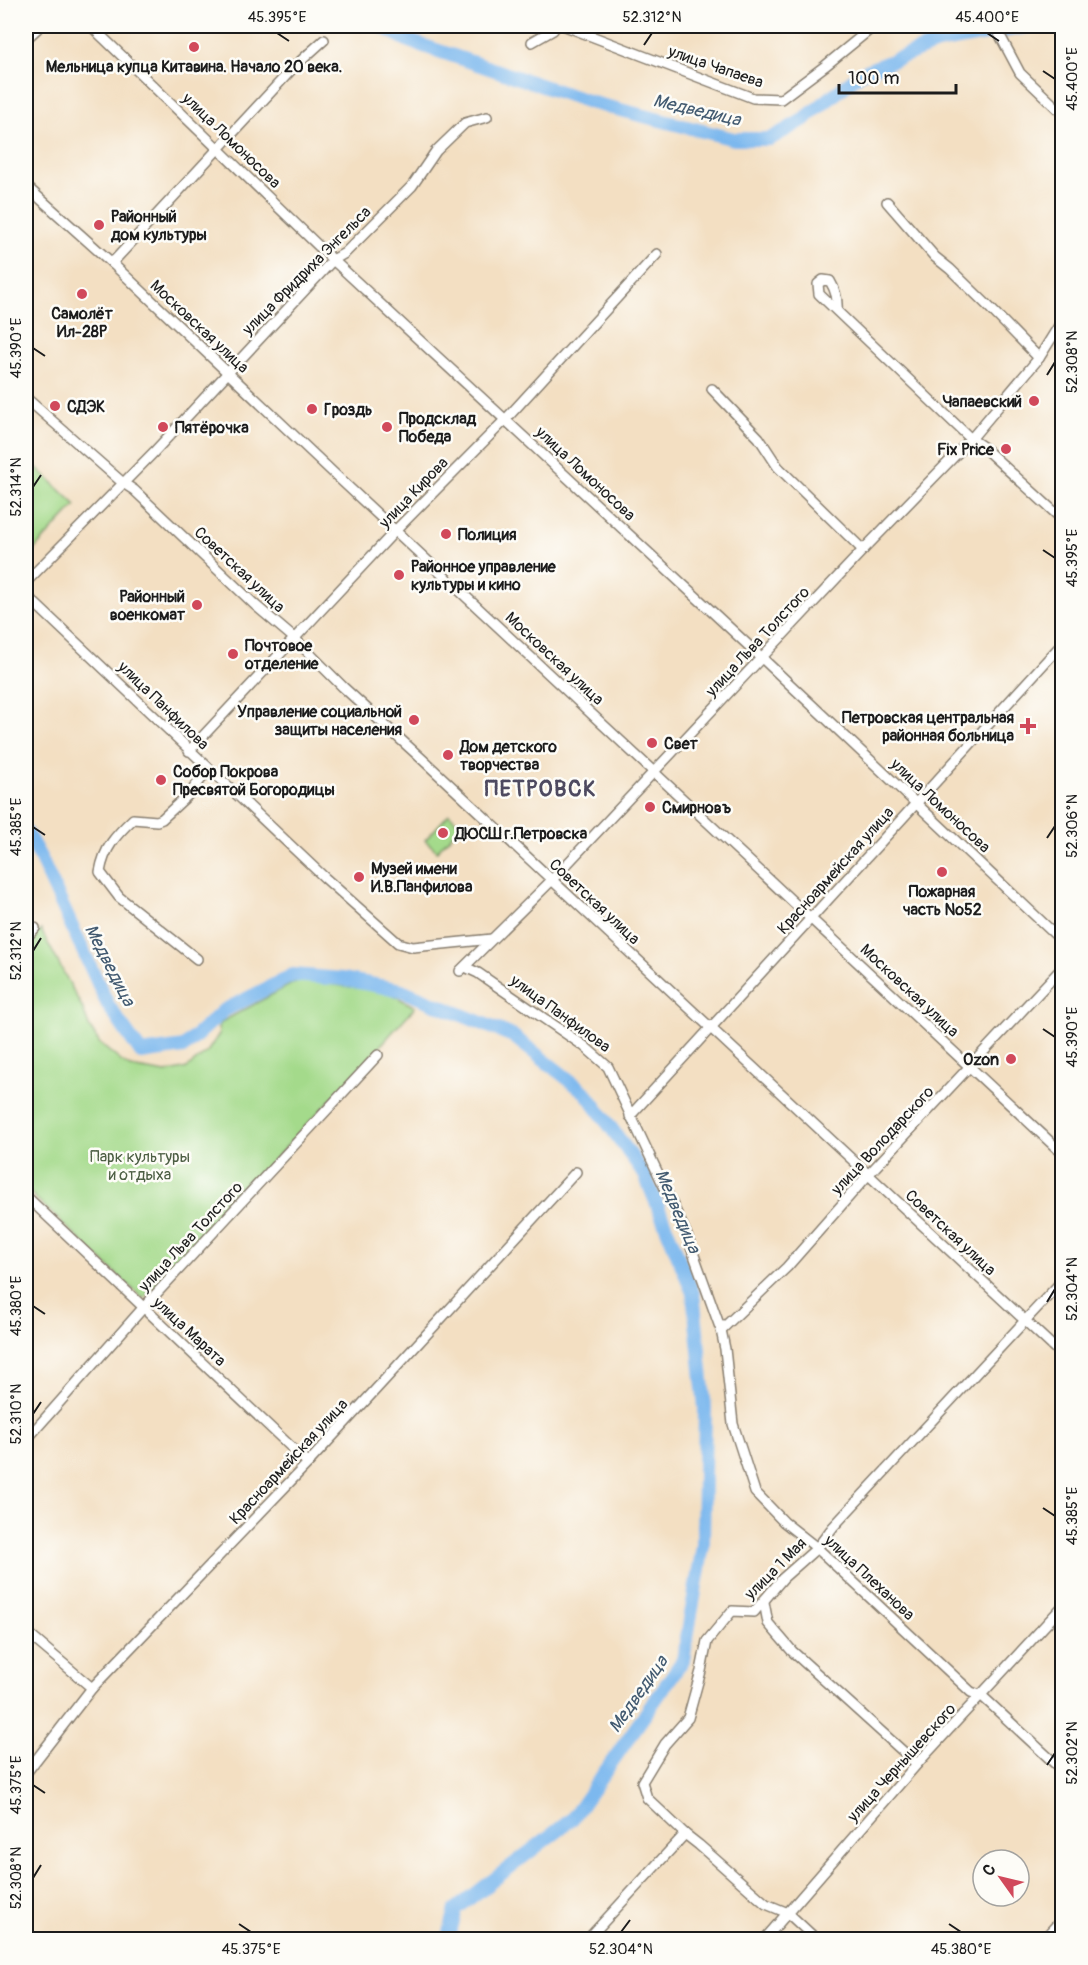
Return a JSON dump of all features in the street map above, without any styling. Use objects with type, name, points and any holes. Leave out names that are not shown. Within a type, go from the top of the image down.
[{"type":"street","points":[[26,39],[40,26]]},
{"type":"street","name":"улица Ломоносова","points":[[91,26],[333,260],[506,418],[1062,941]]},
{"type":"street","points":[[539,26],[556,27]]},
{"type":"street","name":"улица Чапаева","points":[[565,26],[753,98],[781,99],[874,26]]},
{"type":"street","points":[[995,26],[1020,73],[1062,113]]},
{"type":"street","points":[[531,42],[556,27]]},
{"type":"street","points":[[112,263],[294,67],[324,40]]},
{"type":"street","name":"улица Фридриха Энгельса","points":[[26,582],[123,483],[333,260],[345,253],[412,186],[436,150],[465,123],[487,117]]},
{"type":"street","name":"Московская улица","points":[[26,186],[112,263],[1062,1153]]},
{"type":"street","points":[[887,202],[934,257],[950,269],[1039,358]]},
{"type":"street","name":"улица Кирова","points":[[189,751],[396,530],[506,418],[657,254]]},
{"type":"street","points":[[837,311],[971,439],[983,447],[1062,519]]},
{"type":"street","name":"улица Льва Толстого","points":[[463,969],[551,881],[863,550],[971,439],[1039,358],[1062,321]]},
{"type":"street","points":[[712,389],[759,438],[778,467],[863,550]]},
{"type":"street","name":"Советская улица","points":[[26,398],[123,483],[134,490],[1062,1355]]},
{"type":"street","name":"улица Панфилова","points":[[26,595],[189,751],[398,943],[413,946],[492,939]]},
{"type":"street","name":"Красноармейская улица","points":[[630,1116],[1062,644]]},
{"type":"street","points":[[197,959],[119,897],[100,872],[102,856],[118,833],[133,819],[162,819],[190,793],[209,769]]},
{"type":"street","points":[[26,938],[35,928]]},
{"type":"street","name":"улица Володарского","points":[[721,1330],[787,1266],[1062,968]]},
{"type":"street","name":"улица Панфилова","points":[[463,969],[478,973],[584,1046],[608,1067],[686,1233],[721,1330]]},
{"type":"street","name":"улица Льва Толстого","points":[[26,1440],[143,1308],[378,1055]]},
{"type":"street","name":"Красноармейская улица","points":[[26,1773],[92,1688],[308,1462],[576,1172]]},
{"type":"street","name":"улица Марата","points":[[26,1196],[308,1462]]},
{"type":"street","name":"улица 1 Мая","points":[[685,1834],[647,1798],[642,1782],[665,1744],[688,1718],[707,1641],[732,1611],[754,1612],[764,1602],[783,1578],[817,1548],[833,1527],[1062,1281]]},
{"type":"street","name":"улица Плеханова","points":[[721,1330],[733,1424],[755,1492],[784,1522],[817,1548],[971,1692],[982,1696],[1062,1770]]},
{"type":"street","points":[[764,1602],[768,1623],[792,1651],[917,1764]]},
{"type":"street","name":"улица Чернышевского","points":[[764,1940],[917,1764],[1062,1607]]},
{"type":"street","points":[[26,1632],[92,1688]]},
{"type":"street","points":[[587,1940],[685,1834],[766,1904],[788,1913],[817,1940]]},
{"type":"street","points":[[1043,1940],[1062,1919]]},
{"type":"green space","points":[[35,466],[76,505],[26,558],[26,476]]},
{"type":"green space","name":"ДЮСШ г.Петровска","points":[[449,814],[461,825],[437,851],[425,840]]},
{"type":"green space","name":"Парк культуры и отдыха","points":[[41,930],[100,1044],[130,1067],[166,1073],[187,1068],[207,1052],[219,1034],[218,1027],[223,1021],[299,980],[388,992],[415,1007],[143,1299],[26,1189],[26,945]]},
{"type":"waterway","name":"Медведица","points":[[381,26],[409,41],[593,103],[734,139],[770,139],[803,120],[861,73],[937,43],[1029,26]]},
{"type":"waterway","name":"Медведица","points":[[26,832],[40,857],[108,1005],[141,1053],[184,1047],[223,1011],[293,975],[343,979],[401,990],[513,1036],[586,1093],[645,1175],[693,1293],[705,1408],[703,1546],[683,1660],[572,1819],[456,1909],[448,1940]]},
{"type":"place","name":"Мельница купца Китавина. Начало 20 века.","points":[[194,47]]},
{"type":"place","name":"Районный дом культуры","points":[[99,225]]},
{"type":"place","name":"Самолёт Ил-28Р","points":[[82,294]]},
{"type":"place","name":"Чапаевский","points":[[1034,401]]},
{"type":"place","name":"СДЭК","points":[[55,406]]},
{"type":"place","name":"Гроздь","points":[[312,409]]},
{"type":"place","name":"Пятёрочка","points":[[163,427]]},
{"type":"place","name":"Продсклад Победа","points":[[387,427]]},
{"type":"place","name":"Fix Price","points":[[1006,449]]},
{"type":"place","name":"Полиция","points":[[446,534]]},
{"type":"place","name":"Районное управление культуры и кино","points":[[399,575]]},
{"type":"place","name":"Районный военкомат","points":[[197,605]]},
{"type":"place","name":"Почтовое отделение","points":[[233,654]]},
{"type":"place","name":"Управление социальной защиты населения","points":[[414,720]]},
{"type":"place","name":"Петровская центральная районная больница","points":[[1028,726]]},
{"type":"place","name":"Свет","points":[[652,743]]},
{"type":"place","name":"Дом детского творчества","points":[[448,755]]},
{"type":"place","name":"Собор Покрова Пресвятой Богородицы","points":[[161,780]]},
{"type":"place","name":"Смирновъ","points":[[650,807]]},
{"type":"place","name":"ДЮСШ г.Петровска","points":[[443,833]]},
{"type":"place","name":"Пожарная часть №52","points":[[942,872]]},
{"type":"place","name":"Музей имени И.В.Панфилова","points":[[359,877]]},
{"type":"place","name":"Ozon","points":[[1011,1059]]},
{"type":"district","name":"ПЕТРОВСК","points":[[541,788]]}]
